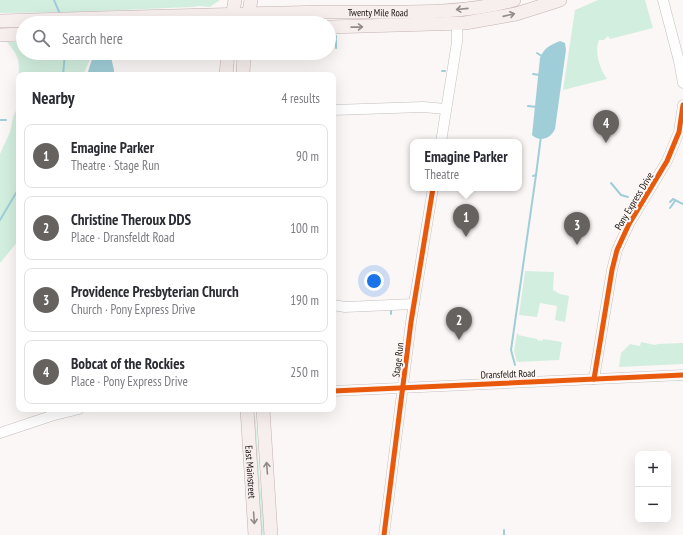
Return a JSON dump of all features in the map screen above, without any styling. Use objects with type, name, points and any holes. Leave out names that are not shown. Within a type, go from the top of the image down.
[{"type":"main road","points":[[232,16],[235,0]]},
{"type":"main road","points":[[248,16],[251,0]]},
{"type":"main road","name":"Twenty Mile Road","points":[[303,16],[442,11],[482,7],[514,0]]},
{"type":"main road","name":"Twenty Mile Road","points":[[336,27],[478,21],[503,17],[541,7],[560,0]]},
{"type":"main road","name":"Twenty Mile Road","points":[[1,21],[16,20]]},
{"type":"main road","points":[[2,34],[16,34]]},
{"type":"main road","points":[[226,72],[227,60]]},
{"type":"main road","points":[[243,72],[244,60]]},
{"type":"main road","name":"East Mainstreet","points":[[247,412],[255,535]]},
{"type":"main road","name":"East Mainstreet","points":[[263,412],[271,535]]},
{"type":"street","points":[[663,0],[680,61],[683,83]]},
{"type":"street","points":[[441,139],[457,42],[457,23]]},
{"type":"street","name":"Pony Express Drive","points":[[594,379],[612,270],[617,250],[629,224],[668,161],[678,132],[683,105]]},
{"type":"street","points":[[336,110],[423,107],[446,109]]},
{"type":"street","name":"Stage Run","points":[[384,535],[414,304],[433,191]]},
{"type":"street","points":[[336,306],[345,307],[414,304]]},
{"type":"street","name":"Dransfeldt Road","points":[[336,391],[683,375]]},
{"type":"street","points":[[0,433],[67,412]]},
{"type":"green space","points":[[0,0],[220,0],[210,7],[199,6],[75,12],[0,13]]},
{"type":"green space","points":[[598,0],[645,0],[653,28],[610,39],[608,36],[604,40],[599,40],[597,50],[598,60],[607,79],[563,90],[575,10]]},
{"type":"green space","points":[[7,42],[16,42],[16,55]]},
{"type":"green space","points":[[18,60],[90,60],[84,72],[19,72]]},
{"type":"green space","points":[[16,110],[16,244],[0,263],[0,154],[10,132]]},
{"type":"green space","points":[[525,271],[554,272],[553,290],[560,294],[569,296],[565,322],[555,320],[557,306],[540,303],[537,317],[519,315]]},
{"type":"green space","points":[[517,333],[518,335],[542,341],[543,339],[562,342],[559,360],[517,362],[514,351]]},
{"type":"green space","points":[[641,342],[655,345],[683,343],[683,364],[619,367],[621,353],[630,344],[640,346]]},
{"type":"green space","points":[[253,412],[256,422],[260,484],[267,535],[260,535]]},
{"type":"water","points":[[560,41],[565,43],[566,50],[555,129],[548,137],[538,139],[532,135],[540,58],[548,47]]},
{"type":"water","points":[[92,60],[112,60],[114,72],[88,72]]},
{"type":"waterway","points":[[54,0],[60,14]]},
{"type":"waterway","points":[[336,40],[336,48]]},
{"type":"waterway","points":[[537,53],[543,57]]},
{"type":"waterway","points":[[63,72],[64,60]]},
{"type":"waterway","points":[[533,74],[540,75]]},
{"type":"waterway","points":[[528,106],[537,107]]},
{"type":"waterway","points":[[0,120],[6,120]]},
{"type":"waterway","points":[[533,176],[536,175],[541,136]]},
{"type":"waterway","points":[[515,365],[511,350],[536,175]]},
{"type":"waterway","points":[[611,183],[621,195],[628,197]]},
{"type":"waterway","points":[[0,220],[16,193]]},
{"type":"waterway","points":[[670,202],[673,199],[683,204]]},
{"type":"waterway","points":[[670,208],[675,201]]},
{"type":"waterway","points":[[504,530],[504,535]]},
{"type":"cycle path","points":[[594,379],[612,270],[617,250],[629,224],[667,161],[679,132],[683,105]]},
{"type":"cycle path","points":[[384,535],[411,322],[433,191]]},
{"type":"cycle path","points":[[336,391],[683,375]]},
{"type":"place","name":"Bobcat of the Rockies","points":[[606,143]]},
{"type":"place","name":"Emagine Parker","points":[[466,237]]},
{"type":"place","name":"Providence Presbyterian Church","points":[[577,245]]},
{"type":"place","name":"Christine Theroux DDS","points":[[459,340]]}]
